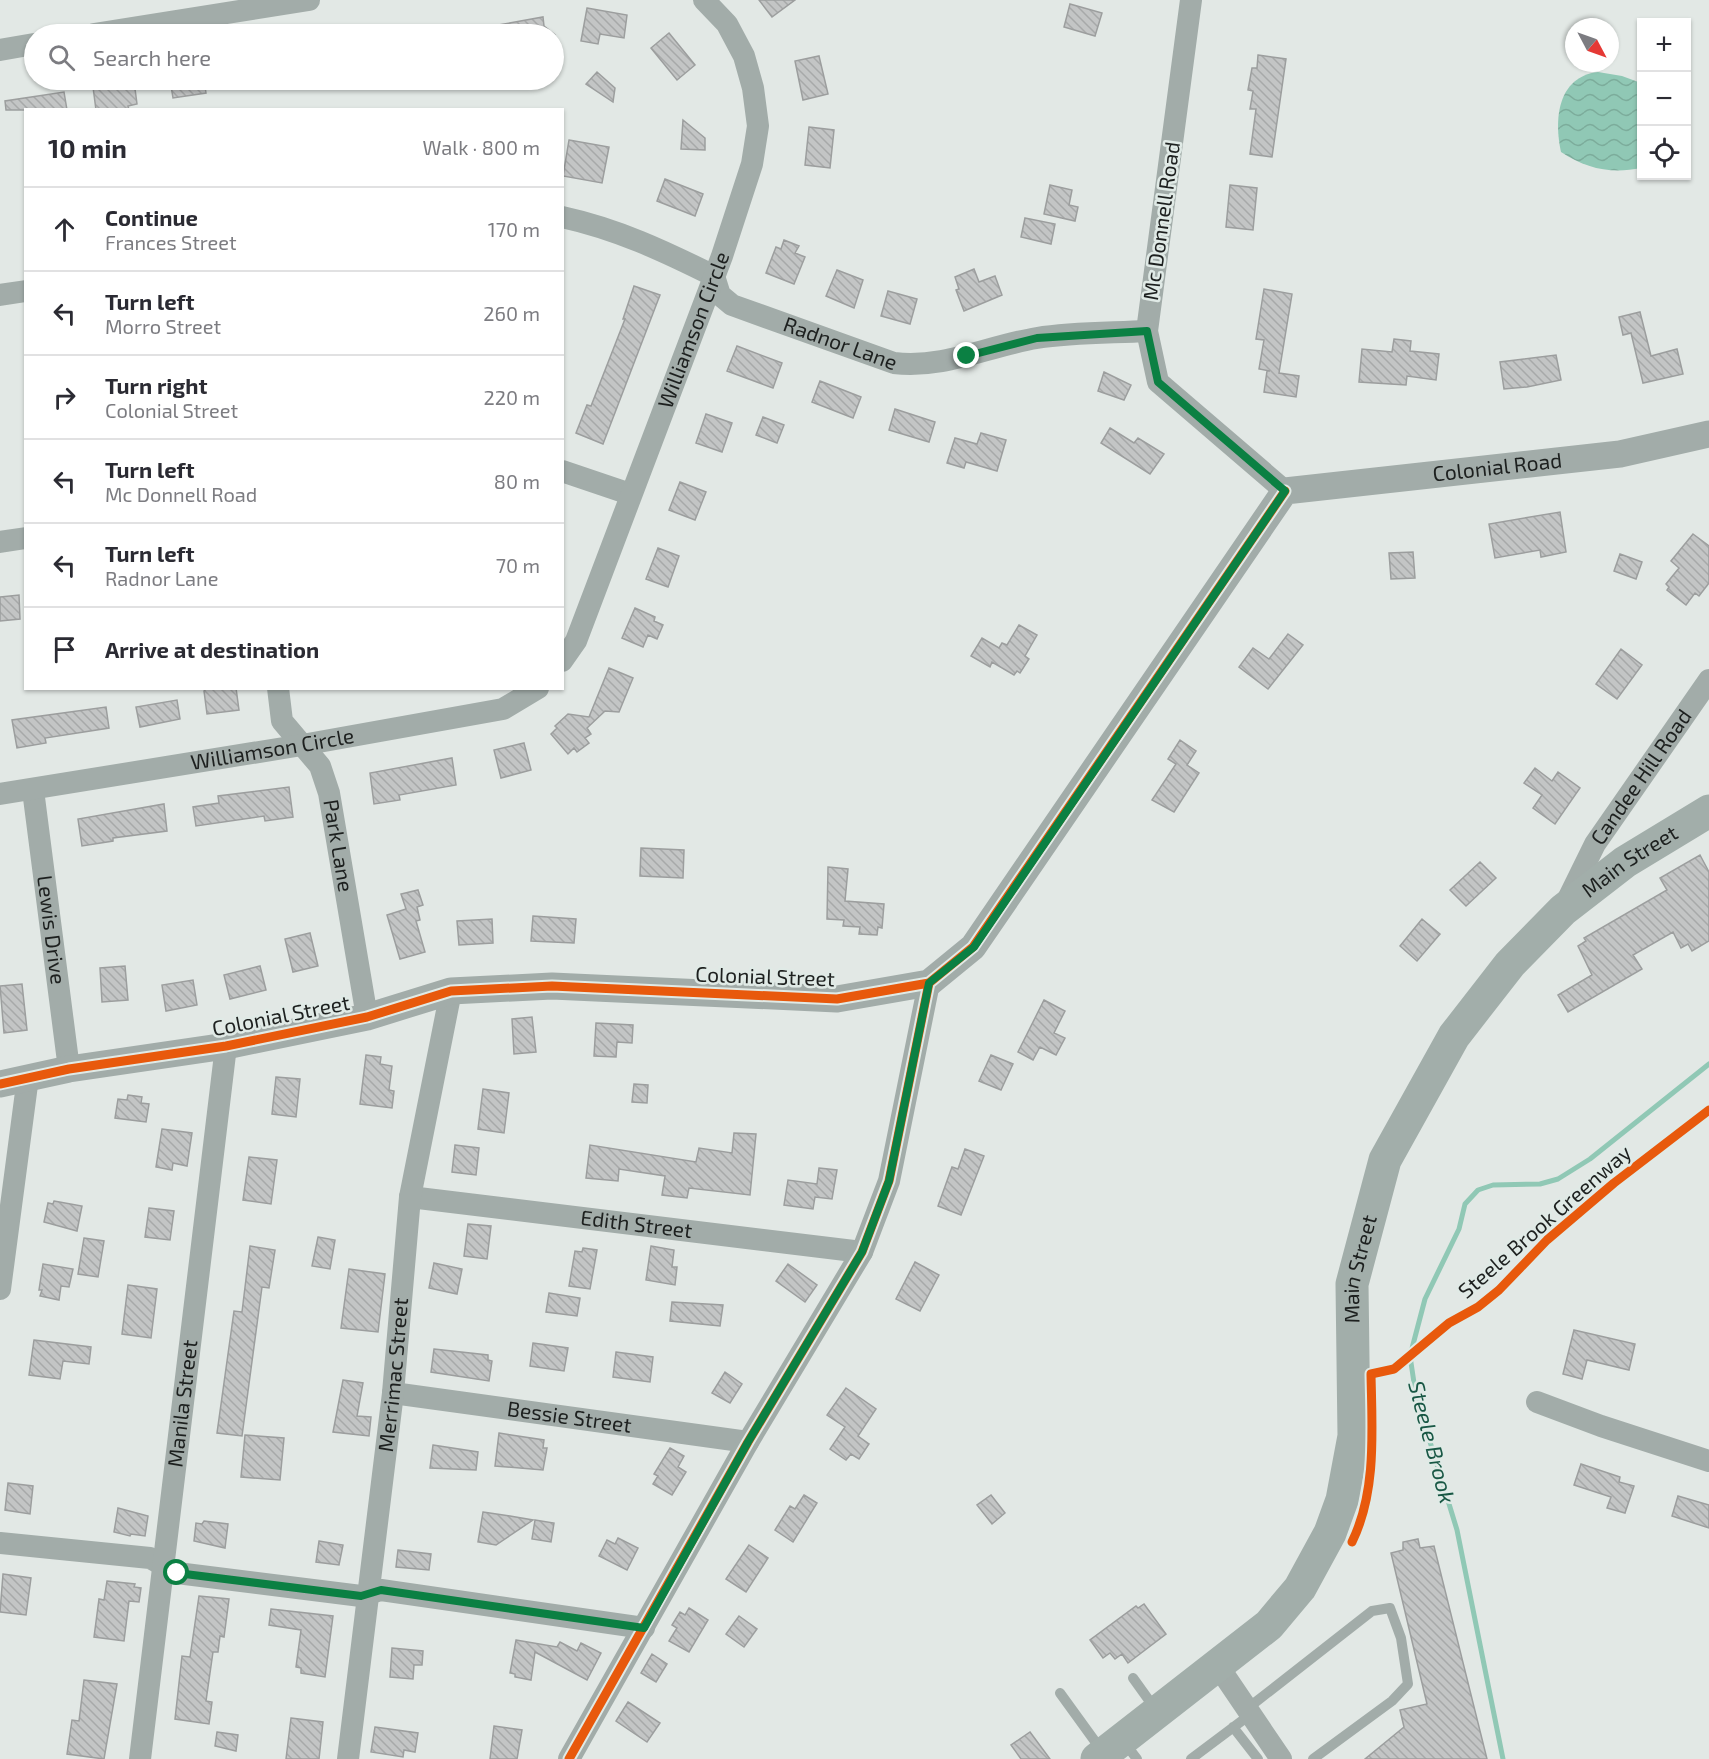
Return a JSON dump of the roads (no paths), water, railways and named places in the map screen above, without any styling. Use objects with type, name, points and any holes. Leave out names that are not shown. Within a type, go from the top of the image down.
[{"type":"main road","name":"Main Street","points":[[1115,1753],[1158,1712],[1269,1624],[1300,1588],[1330,1533],[1342,1500],[1354,1436],[1352,1284],[1385,1160],[1454,1036],[1510,964],[1563,910],[1625,862],[1709,811]]},
{"type":"street","points":[[157,24],[309,0]]},
{"type":"street","name":"Williamson Circle","points":[[564,658],[576,641],[714,276],[752,164],[758,126],[753,88],[744,56],[727,24],[704,0]]},
{"type":"street","name":"Mc Donnell Road","points":[[1191,0],[1147,331],[1158,382],[1285,491]]},
{"type":"street","points":[[0,50],[24,46]]},
{"type":"street","points":[[564,217],[602,226],[650,244],[714,276]]},
{"type":"street","name":"Radnor Lane","points":[[714,276],[720,295],[732,305],[864,354],[902,364],[918,366],[938,364],[1037,338],[1147,331]]},
{"type":"street","points":[[0,295],[24,291]]},
{"type":"street","name":"Colonial Road","points":[[1285,491],[1620,454],[1709,434]]},
{"type":"street","points":[[564,472],[630,494]]},
{"type":"street","name":"Colonial Street","points":[[0,1084],[69,1069],[226,1046],[367,1017],[451,991],[552,987],[837,999],[929,983],[974,947],[1285,491]]},
{"type":"street","points":[[0,542],[24,538]]},
{"type":"street","name":"Candee Hill Road","points":[[1563,910],[1595,844],[1709,680]]},
{"type":"street","name":"Park Lane","points":[[279,690],[282,722],[320,766],[328,793],[367,1017]]},
{"type":"street","name":"Williamson Circle","points":[[0,794],[302,745],[503,709],[535,690]]},
{"type":"street","name":"Lewis Drive","points":[[33,790],[69,1069]]},
{"type":"street","points":[[569,1759],[748,1442],[862,1252],[889,1181],[929,983]]},
{"type":"street","name":"Merrimac Street","points":[[348,1759],[393,1393],[410,1197],[451,991]]},
{"type":"street","name":"Manila Street","points":[[140,1759],[226,1046]]},
{"type":"street","points":[[0,1289],[28,1077]]},
{"type":"street","name":"Edith Street","points":[[410,1197],[862,1252]]},
{"type":"street","name":"Bessie Street","points":[[393,1393],[748,1442]]},
{"type":"street","points":[[1537,1402],[1601,1426],[1709,1461]]},
{"type":"street","points":[[0,1543],[150,1558],[177,1573],[361,1596],[381,1590],[644,1628]]},
{"type":"street","points":[[1218,1666],[1281,1759]]},
{"type":"lane","points":[[1191,1759],[1233,1727],[1372,1611],[1390,1608],[1401,1638],[1408,1684],[1392,1701],[1313,1759]]},
{"type":"lane","points":[[1133,1678],[1158,1712]]},
{"type":"lane","points":[[1060,1693],[1115,1753]]},
{"type":"lane","points":[[1233,1727],[1258,1759]]},
{"type":"water","points":[[1598,72],[1622,76],[1637,82],[1637,169],[1600,169],[1580,163],[1561,152],[1558,127],[1562,102],[1566,91],[1584,76]]},
{"type":"waterway","name":"Steele Brook","points":[[1503,1759],[1457,1530],[1416,1396],[1410,1356],[1425,1299],[1459,1229],[1465,1204],[1478,1190],[1493,1185],[1540,1184],[1558,1179],[1590,1159],[1709,1064]]}]
